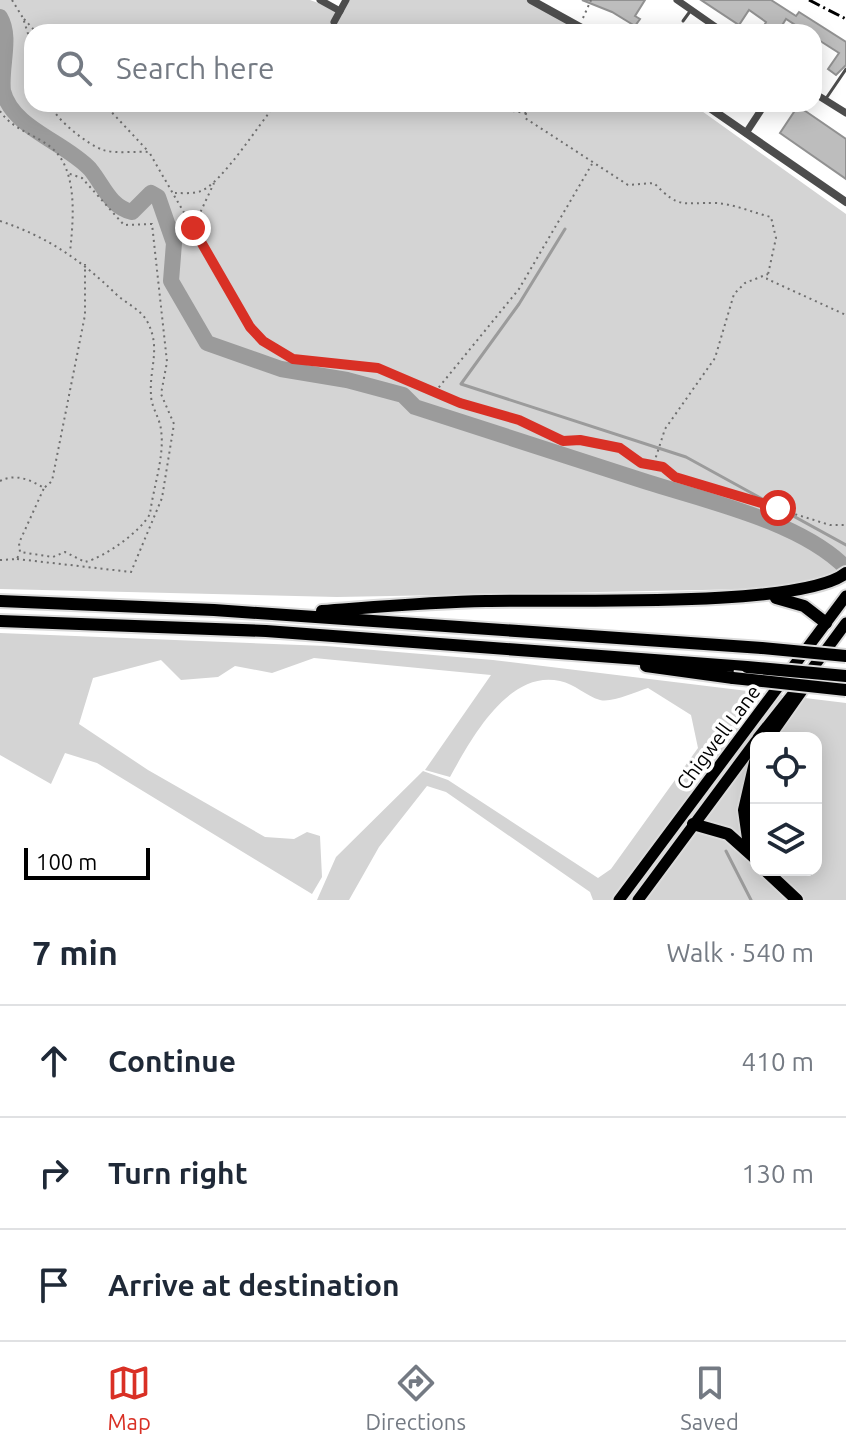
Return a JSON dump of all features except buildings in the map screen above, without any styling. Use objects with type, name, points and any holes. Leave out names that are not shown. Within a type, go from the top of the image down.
[{"type":"highway","points":[[271,614],[482,601],[757,596],[807,590],[844,574]]},
{"type":"highway","points":[[757,596],[798,602],[826,623]]},
{"type":"highway","points":[[0,601],[271,614],[846,656]]},
{"type":"highway","points":[[0,621],[266,631],[846,676]]},
{"type":"highway","points":[[598,656],[669,671],[846,690]]},
{"type":"highway","points":[[766,732],[806,684],[808,676]]},
{"type":"highway","points":[[750,784],[744,810],[750,841]]},
{"type":"highway","points":[[693,824],[728,834],[750,853]]},
{"type":"highway","points":[[771,876],[797,900]]},
{"type":"main road","name":"Chigwell Lane","points":[[619,900],[846,596]]},
{"type":"main road","points":[[826,623],[834,640]]},
{"type":"main road","points":[[808,676],[846,623]]},
{"type":"main road","name":"Chigwell Lane","points":[[638,900],[750,752]]},
{"type":"main road","points":[[675,825],[693,824]]},
{"type":"street","points":[[320,0],[340,11]]},
{"type":"street","points":[[334,22],[346,0]]},
{"type":"street","points":[[531,0],[574,24]]},
{"type":"street","points":[[677,0],[711,24]]},
{"type":"street","points":[[822,98],[846,113]]},
{"type":"street","points":[[716,112],[846,202]]},
{"type":"street","points":[[746,133],[760,112]]},
{"type":"lane","points":[[683,21],[691,10]]},
{"type":"lane","points":[[825,100],[846,69]]},
{"type":"lane","points":[[749,724],[756,732]]},
{"type":"path","points":[[12,0],[29,24]]},
{"type":"path","points":[[580,24],[591,0]]},
{"type":"path","points":[[23,18],[25,24]]},
{"type":"path","points":[[0,111],[7,121],[55,152],[67,173],[70,253]]},
{"type":"path","points":[[54,112],[75,131],[104,150],[149,152]]},
{"type":"path","points":[[112,112],[149,152],[250,327],[263,341],[293,359],[378,368],[435,393],[519,420],[563,441],[603,443],[620,448],[641,463],[654,464],[675,477],[830,525],[846,525]]},
{"type":"path","points":[[193,228],[217,179],[270,112]]},
{"type":"path","points":[[519,112],[526,113],[525,118],[628,185],[654,183],[671,201],[684,206],[718,203],[771,217],[776,238],[767,279],[846,315]]},
{"type":"path","points":[[435,393],[519,289],[592,163]]},
{"type":"path","points":[[0,560],[17,559],[131,572],[162,498],[174,424],[161,394],[167,362],[152,224],[124,225],[82,178],[67,173]]},
{"type":"path","points":[[174,193],[200,192],[217,179]]},
{"type":"path","points":[[0,221],[44,237],[70,253],[148,322],[156,359],[150,396],[161,428],[150,514],[128,538],[85,562],[65,552],[53,557],[20,552]]},
{"type":"path","points":[[17,559],[19,543],[44,488],[52,481],[85,315],[85,264]]},
{"type":"path","points":[[654,464],[665,429],[715,358],[734,294],[745,283],[769,274]]},
{"type":"path","points":[[0,481],[8,477],[30,480],[44,488]]},
{"type":"shaded area","points":[[0,0],[310,0],[340,11],[346,0],[531,0],[571,24],[24,24],[24,112],[703,112],[846,214],[846,563],[822,582],[753,589],[337,597],[0,589]]},
{"type":"shaded area","points":[[0,633],[326,646],[493,660],[846,703],[846,900],[593,900],[590,892],[446,792],[427,786],[379,847],[349,900],[317,900],[336,857],[423,771],[448,780],[598,878],[611,869],[698,748],[691,715],[648,688],[605,701],[560,681],[541,680],[524,686],[493,711],[450,777],[425,770],[491,675],[314,658],[272,673],[235,666],[218,677],[181,680],[161,660],[93,678],[79,724],[148,770],[265,837],[294,839],[307,832],[320,836],[322,877],[312,894],[97,763],[65,753],[51,784],[0,755]]},
{"type":"waterway","points":[[0,17],[5,34],[3,91],[8,104],[28,125],[79,159],[108,195],[124,209],[132,212],[151,193],[158,197],[174,243],[171,281],[207,343],[281,369],[347,380],[403,395],[415,407],[724,505],[804,538],[846,568]]},
{"type":"waterway","points":[[565,229],[519,304],[461,384],[686,457],[846,545]]},
{"type":"waterway","points":[[726,851],[751,900]]},
{"type":"railway","points":[[809,0],[846,19]]},
{"type":"route","points":[[193,228],[250,327],[263,341],[293,359],[378,368],[460,403],[519,420],[563,441],[580,440],[620,448],[641,463],[663,467],[675,477],[778,508]]}]
